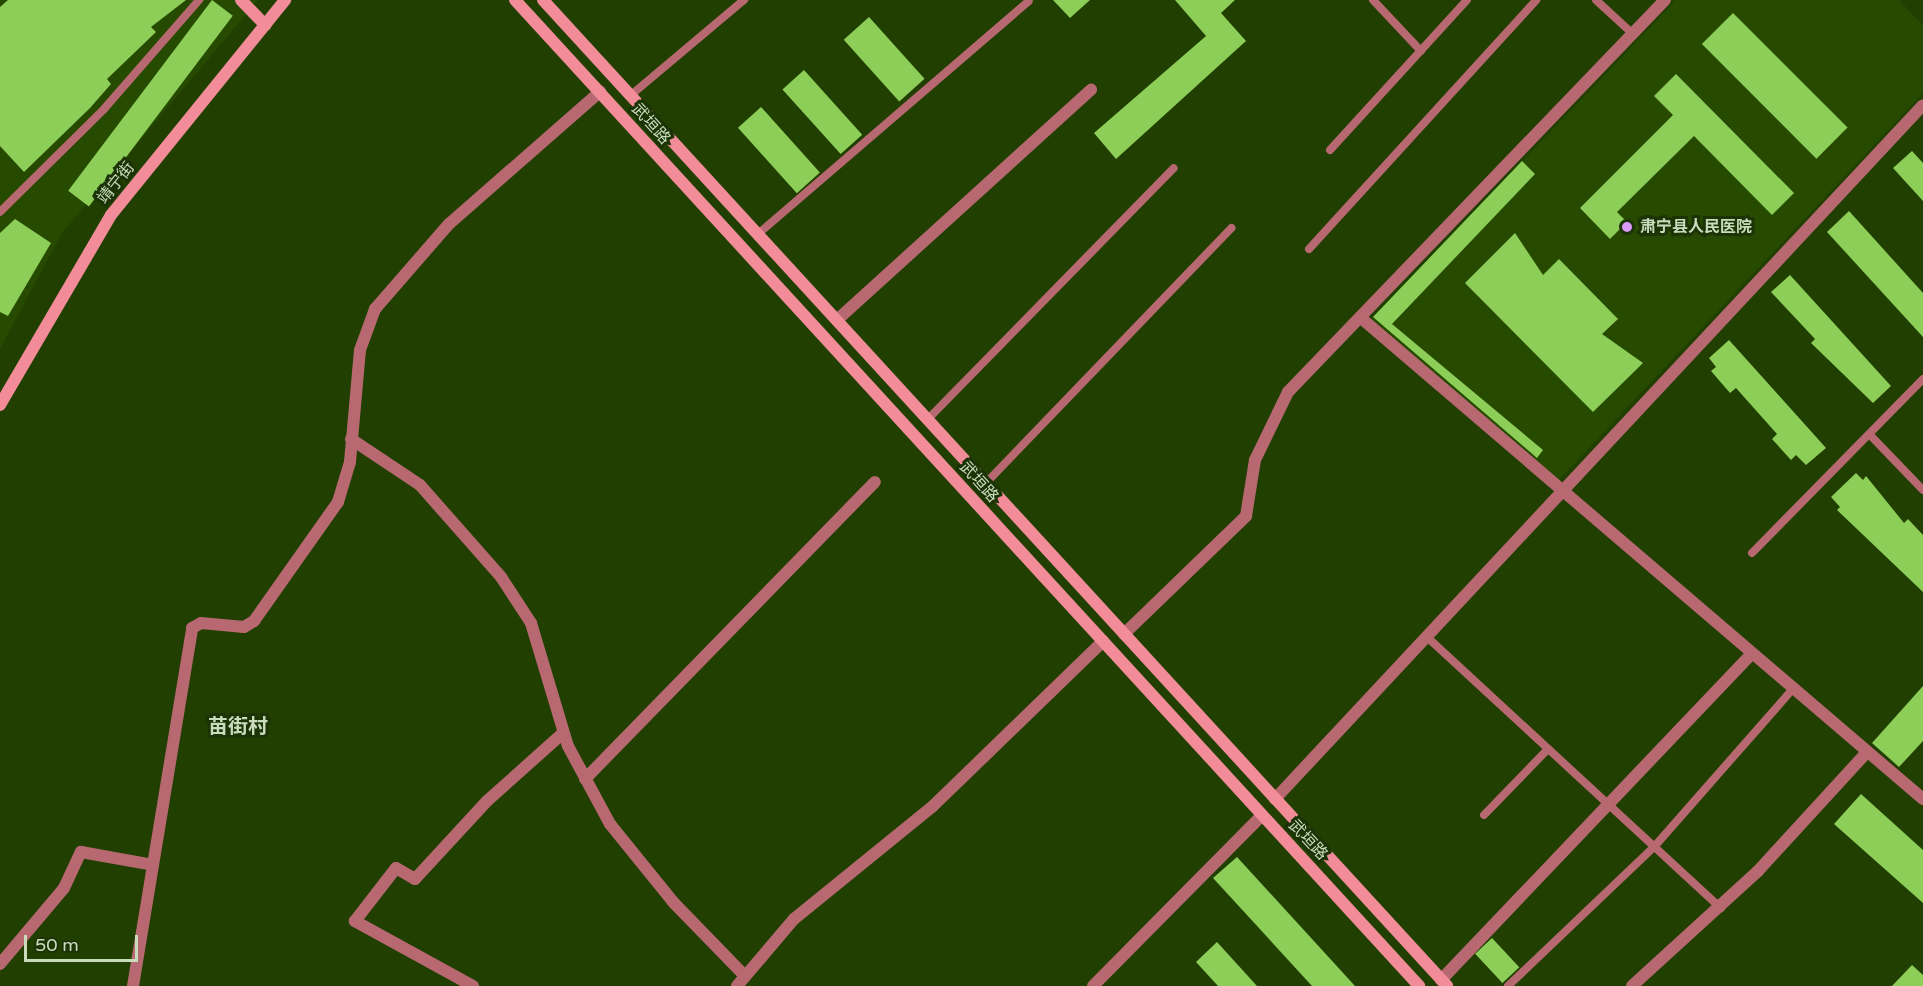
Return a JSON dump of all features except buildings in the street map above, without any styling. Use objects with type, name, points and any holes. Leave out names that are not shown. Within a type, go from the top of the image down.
[{"type":"main road","points":[[240,0],[265,25]]},
{"type":"main road","name":"靖宁街","points":[[0,405],[111,215],[285,0]]},
{"type":"main road","name":"武垣路","points":[[515,0],[1419,986]]},
{"type":"main road","name":"武垣路","points":[[543,0],[1444,983]]},
{"type":"street","points":[[1124,634],[1246,516],[1255,460],[1277,409],[1665,0]]},
{"type":"street","points":[[837,320],[1091,90]]},
{"type":"street","points":[[133,986],[192,628],[201,622],[244,627],[261,615],[338,502],[351,439],[360,350],[375,309],[449,224],[600,92]]},
{"type":"street","points":[[1275,799],[1923,105]]},
{"type":"street","points":[[1361,318],[1923,799]]},
{"type":"street","points":[[351,439],[420,485],[501,577],[531,624],[563,733],[585,779],[636,860],[745,976]]},
{"type":"street","points":[[585,779],[875,482]]},
{"type":"street","points":[[736,986],[794,919],[933,806],[1103,641]]},
{"type":"street","points":[[1444,983],[1751,654]]},
{"type":"street","points":[[473,986],[355,921],[396,868],[416,879],[487,801],[563,733]]},
{"type":"street","points":[[1632,986],[1721,908],[1867,752]]},
{"type":"street","points":[[1093,986],[1262,815]]},
{"type":"street","points":[[0,964],[64,888],[81,852],[153,865]]},
{"type":"lane","points":[[0,212],[104,109],[199,0]]},
{"type":"lane","points":[[631,95],[744,0]]},
{"type":"lane","points":[[1373,0],[1420,51]]},
{"type":"lane","points":[[1330,150],[1467,0]]},
{"type":"lane","points":[[1309,249],[1536,0]]},
{"type":"lane","points":[[1596,0],[1634,34]]},
{"type":"lane","points":[[758,234],[1029,1]]},
{"type":"lane","points":[[928,420],[1174,168]]},
{"type":"lane","points":[[986,483],[1231,228]]},
{"type":"lane","points":[[1752,553],[1871,436],[1923,379]]},
{"type":"lane","points":[[1871,436],[1923,490]]},
{"type":"lane","points":[[1427,637],[1721,908]]},
{"type":"lane","points":[[1509,986],[1654,847],[1793,689]]},
{"type":"lane","points":[[1484,814],[1548,748]]},
{"type":"shaded area","points":[[0,0],[258,0],[62,233],[0,349]]},
{"type":"shaded area","name":"肃宁县人民医院","points":[[1676,0],[1899,0],[1923,25],[1923,93],[1559,480],[1370,321]]},
{"type":"place","name":"肃宁县人民医院","points":[[1627,227]]},
{"type":"district","name":"苗街村","points":[[238,727]]}]
